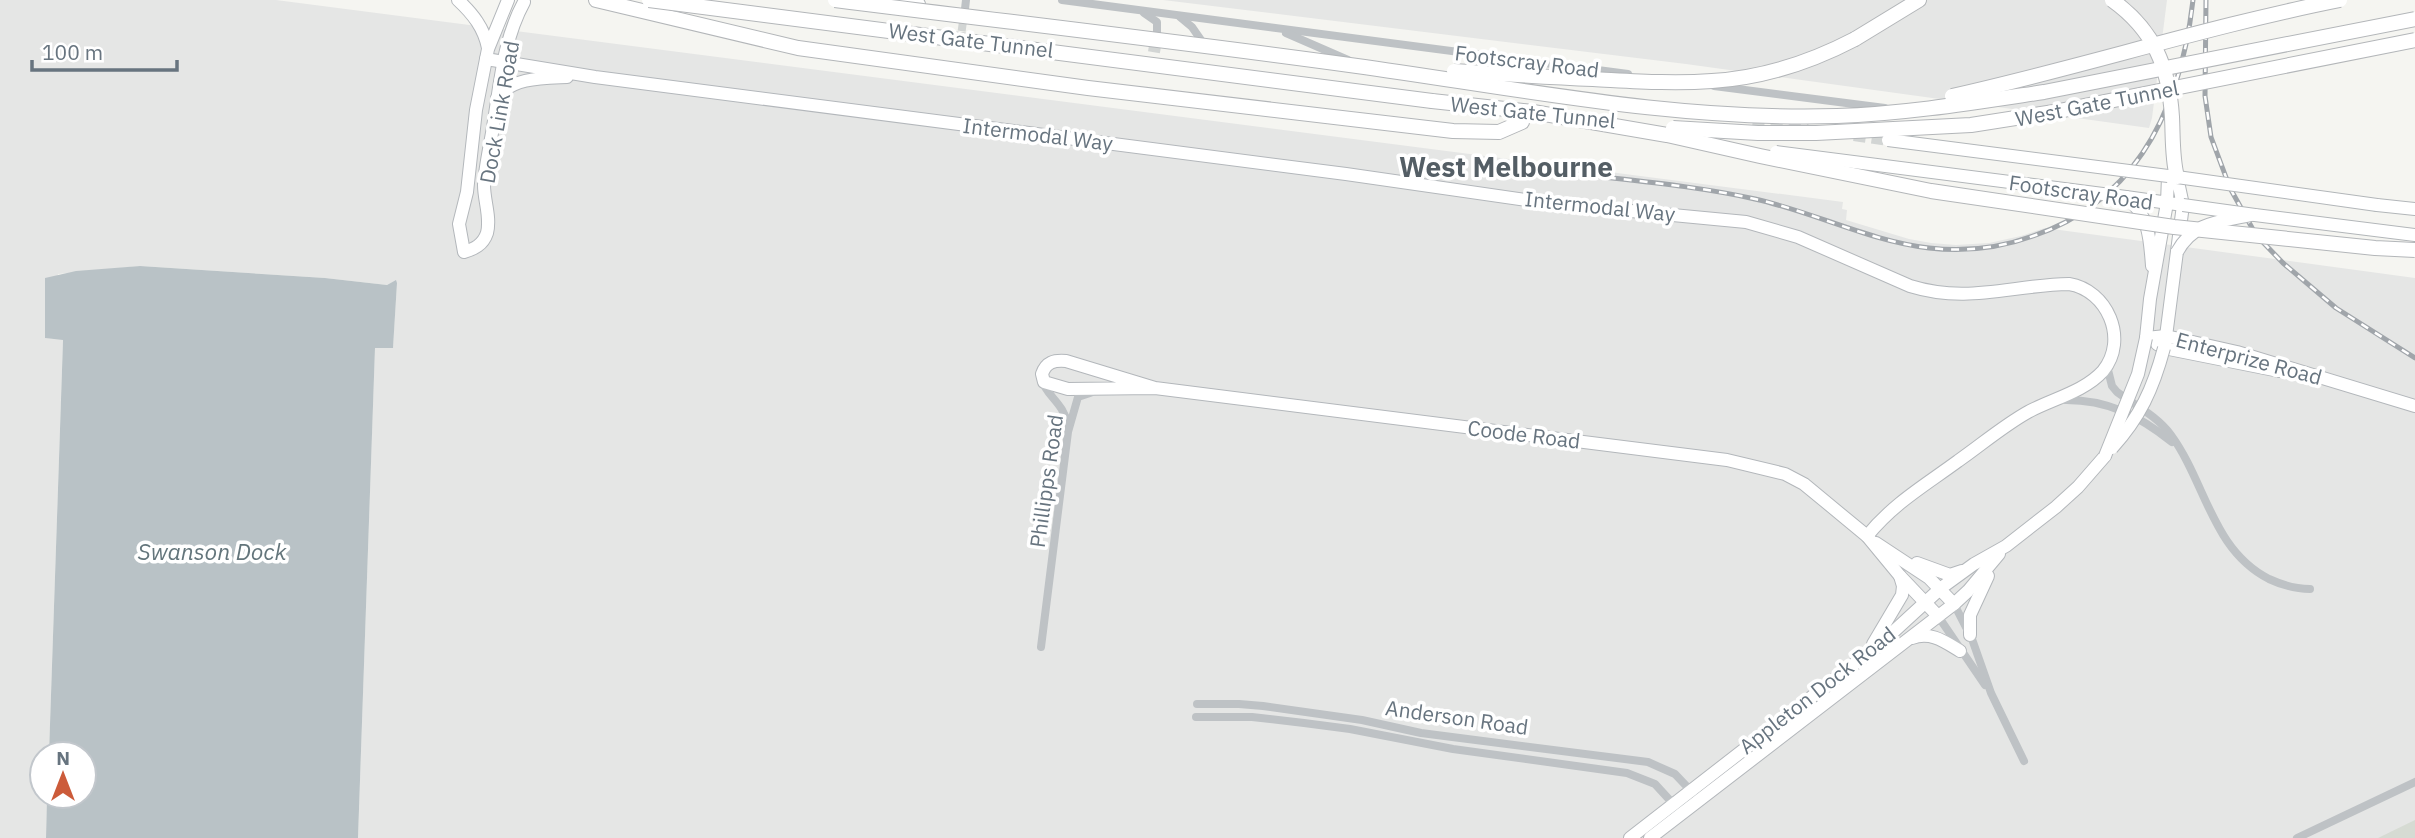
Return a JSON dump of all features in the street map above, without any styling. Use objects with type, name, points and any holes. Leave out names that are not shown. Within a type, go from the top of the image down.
[{"type":"highway","points":[[596,0],[798,48],[1088,88],[1468,132],[1499,132],[1527,117],[1667,135],[1931,191],[2174,227],[2415,250]]},
{"type":"highway","name":"West Gate Tunnel","points":[[649,0],[1527,117],[1758,133],[1816,133],[1971,125],[2054,112],[2415,40]]},
{"type":"highway","name":"West Gate Tunnel","points":[[835,0],[1353,64],[1628,104],[1783,116],[1839,116],[2044,92],[2415,19]]},
{"type":"highway","points":[[1353,64],[1640,82],[1712,82],[1769,72],[1832,51],[1882,25],[1919,0]]},
{"type":"highway","points":[[2112,0],[2137,22],[2163,63],[2171,106],[2173,176]]},
{"type":"highway","points":[[1885,111],[2080,65],[2269,14],[2340,0]]},
{"type":"street","points":[[458,0],[476,18],[486,38],[487,54]]},
{"type":"street","name":"Dock Link Road","points":[[508,0],[487,54],[476,110],[467,191],[459,224],[464,253],[481,243],[487,231],[484,184],[496,100],[504,61],[517,16],[524,2]]},
{"type":"street","points":[[892,0],[965,5],[1201,40]]},
{"type":"street","name":"Footscray Road","points":[[1062,0],[1919,112]]},
{"type":"street","points":[[1135,9],[1155,19],[1157,34]]},
{"type":"street","points":[[1174,15],[1185,20],[1201,40]]},
{"type":"street","name":"Footscray Road","points":[[1260,26],[1288,34],[1353,64]]},
{"type":"street","name":"Intermodal Way","points":[[487,54],[504,61],[595,77],[1412,183],[1547,203],[1746,222],[1798,237],[1910,286],[1928,291],[1977,295],[2055,284],[2080,285],[2099,298],[2112,322],[2112,350],[2107,363]]},
{"type":"street","name":"Intermodal Way","points":[[496,100],[507,87],[523,81],[595,77]]},
{"type":"street","name":"Footscray Road","points":[[1888,140],[2415,209]]},
{"type":"street","name":"Footscray Road","points":[[1746,148],[2415,235]]},
{"type":"street","name":"Appleton Dock Road","points":[[2105,456],[2135,382],[2146,338],[2173,176]]},
{"type":"street","name":"Appleton Dock Road","points":[[1694,795],[1862,658],[1941,588],[2005,547],[2069,496],[2130,428],[2143,410],[2165,342],[2183,205],[2173,176]]},
{"type":"street","points":[[2126,197],[2137,206],[2146,221],[2151,245],[2153,284]]},
{"type":"street","points":[[2177,252],[2184,239],[2194,230],[2255,215]]},
{"type":"street","name":"Enterprize Road","points":[[2146,338],[2332,380],[2415,406]]},
{"type":"street","name":"Coode Road","points":[[1155,388],[1056,360],[1047,364],[1042,378],[1046,383],[1068,389],[1155,388],[1727,460],[1785,474],[1804,484],[1869,538],[1941,588],[1954,604],[1970,635],[1991,692],[2024,761]]},
{"type":"street","points":[[1869,538],[1899,502],[2003,428],[2092,381],[2107,363]]},
{"type":"street","points":[[2107,363],[2108,375],[2117,392],[2160,422],[2181,451],[2216,525],[2242,561],[2259,574],[2279,583],[2310,589]]},
{"type":"street","points":[[1042,378],[1044,387],[1063,408],[1069,432]]},
{"type":"street","name":"Phillipps Road","points":[[1041,647],[1074,404],[1080,395],[1155,388]]},
{"type":"street","points":[[2053,400],[2094,401],[2118,408],[2156,430],[2181,451]]},
{"type":"street","name":"Coode Road","points":[[1869,538],[1938,616],[1991,692]]},
{"type":"street","points":[[1970,635],[1970,615],[2005,547]]},
{"type":"street","name":"Appleton Dock Road","points":[[1630,838],[1677,808],[1909,639],[1968,592],[2005,547]]},
{"type":"street","points":[[1888,550],[1950,575],[1967,569]]},
{"type":"street","points":[[1862,658],[1902,595],[1900,576]]},
{"type":"street","points":[[1909,639],[1917,636],[1935,637],[1960,651]]},
{"type":"street","name":"Anderson Road","points":[[1197,704],[1263,706],[1362,720],[1421,733],[1648,762],[1675,774],[1694,795]]},
{"type":"street","name":"Anderson Road","points":[[1196,717],[1252,718],[1304,723],[1452,749],[1627,773],[1656,784],[1677,808]]},
{"type":"street","points":[[2297,838],[2415,782]]},
{"type":"street","name":"Appleton Dock Road","points":[[1650,838],[1677,808]]},
{"type":"shaded area","points":[[0,0],[276,0],[1843,202],[1842,209],[1847,210],[1846,220],[1931,243],[1989,243],[2045,228],[2415,278],[2415,838],[358,838],[375,347],[393,347],[397,283],[395,281],[387,285],[325,278],[140,266],[58,274],[45,338],[63,339],[49,740],[28,740],[28,810],[47,810],[46,838],[0,838]]},
{"type":"shaded area","points":[[1163,0],[2167,0],[2149,128],[1686,64]]},
{"type":"shaded area","points":[[2415,820],[2415,838],[2378,838]]},
{"type":"water","name":"Swanson Dock","points":[[140,266],[325,278],[387,285],[396,280],[393,348],[375,348],[358,838],[46,838],[47,810],[98,810],[98,740],[49,740],[63,340],[45,338],[45,278],[76,271]]},
{"type":"tunnel","points":[[960,43],[964,14]]},
{"type":"tunnel","points":[[1151,70],[1157,34]]},
{"type":"tunnel","points":[[1753,120],[1808,128]]},
{"type":"tunnel","points":[[1854,135],[1888,140]]},
{"type":"railway","points":[[1576,174],[1733,194],[1799,211],[1863,233],[1929,248],[1955,250],[2008,244],[2070,220],[2101,199],[2127,173],[2148,144],[2165,111],[2178,76],[2193,0]]},
{"type":"railway","points":[[2206,0],[2205,96],[2211,137],[2230,188],[2256,235],[2283,263],[2336,308],[2415,358]]},
{"type":"district","name":"West Melbourne","points":[[1506,166]]}]
